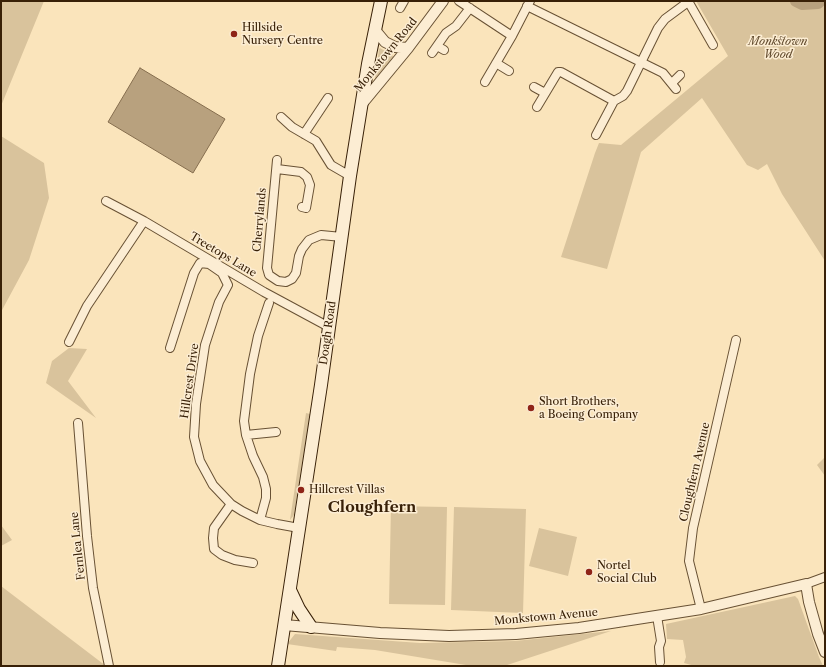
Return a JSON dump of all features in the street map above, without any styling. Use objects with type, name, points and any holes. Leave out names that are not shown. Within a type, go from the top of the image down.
[{"type":"main road","name":"Doagh Road","points":[[278,666],[350,176],[381,1]]},
{"type":"main road","points":[[290,590],[299,609],[311,627]]},
{"type":"street","name":"Monkstown Road","points":[[362,105],[408,48],[443,1]]},
{"type":"street","points":[[459,1],[512,36]]},
{"type":"street","points":[[596,135],[614,101],[623,96],[658,28],[665,19],[688,1],[713,45]]},
{"type":"street","points":[[485,82],[529,4],[663,73],[674,86],[680,75]]},
{"type":"street","points":[[438,50],[446,33],[456,26],[470,8]]},
{"type":"street","points":[[375,30],[385,42],[395,46],[408,48]]},
{"type":"street","points":[[496,63],[508,71]]},
{"type":"street","points":[[537,107],[558,72],[561,72],[614,101]]},
{"type":"street","points":[[534,87],[545,93]]},
{"type":"street","points":[[304,134],[328,98]]},
{"type":"street","points":[[281,117],[292,127],[316,141],[331,165],[350,176]]},
{"type":"street","name":"Cherrylands","points":[[277,160],[267,268],[269,275],[278,281],[286,282],[292,279],[296,273],[299,256],[302,249],[309,240],[321,235],[342,237]]},
{"type":"street","points":[[277,169],[301,172],[307,177],[310,185],[306,208],[302,207]]},
{"type":"street","name":"Treetops Lane","points":[[106,201],[144,221],[264,292],[329,327]]},
{"type":"street","points":[[69,342],[87,306],[144,221]]},
{"type":"street","name":"Hillcrest Drive","points":[[170,348],[194,273],[200,263],[209,264],[222,273],[228,285],[219,302],[205,346],[196,404],[194,437],[200,461],[214,485],[231,504],[260,520],[299,528]]},
{"type":"street","points":[[260,520],[266,489],[246,435],[244,421],[250,374],[258,336],[269,303]]},
{"type":"street","name":"Cloughfern Avenue","points":[[701,609],[690,561],[693,528],[736,340]]},
{"type":"street","name":"Fernlea Lane","points":[[78,423],[87,536],[93,588],[109,666]]},
{"type":"street","points":[[246,435],[276,432]]},
{"type":"street","points":[[231,504],[214,528],[214,549],[222,555],[235,560],[253,563]]},
{"type":"street","points":[[825,577],[806,584],[809,602],[825,652]]},
{"type":"street","name":"Monkstown Avenue","points":[[284,625],[380,633],[449,636],[508,634],[578,628],[701,609],[806,584]]},
{"type":"street","points":[[658,616],[661,641],[658,647],[660,662]]},
{"type":"green space","points":[[1,1],[44,1],[1,106]]},
{"type":"green space","name":"Monkstown Wood","points":[[696,1],[825,1],[825,261],[782,194],[767,164],[758,170],[747,165],[702,98],[641,152],[607,269],[561,257],[599,143],[621,145],[728,56]]},
{"type":"green space","points":[[380,48],[394,58],[376,81],[375,79]]},
{"type":"green space","points":[[1,136],[44,163],[49,198],[29,260],[1,312]]},
{"type":"green space","points":[[69,348],[87,349],[68,381],[96,418],[46,383],[52,361]]},
{"type":"green space","points":[[306,413],[310,414],[294,515],[290,520]]},
{"type":"green space","points":[[825,457],[825,476],[817,465]]},
{"type":"green space","points":[[391,506],[447,507],[445,605],[389,604]]},
{"type":"green space","points":[[454,507],[526,509],[523,613],[451,610]]},
{"type":"green space","points":[[1,525],[12,540],[1,546]]},
{"type":"green space","points":[[539,528],[577,537],[568,576],[529,566]]},
{"type":"green space","points":[[1,586],[106,666],[1,666]]},
{"type":"green space","points":[[795,596],[798,599],[823,666],[695,666],[684,663],[686,657],[683,640],[667,639],[666,624]]},
{"type":"green space","points":[[611,631],[504,666],[472,666],[375,650],[337,647],[336,651],[287,644],[295,634],[420,643],[515,641]]},
{"type":"shaded area","points":[[140,68],[225,119],[193,173],[108,122]]},
{"type":"waterway","points":[[796,1],[802,4],[818,3],[820,1]]},
{"type":"place","name":"Hillside Nursery Centre","points":[[234,34]]},
{"type":"place","name":"Short Brothers, a Boeing Company","points":[[531,408]]},
{"type":"place","name":"Hillcrest Villas","points":[[301,490]]},
{"type":"place","name":"Nortel Social Club","points":[[589,572]]},
{"type":"district","name":"Cloughfern","points":[[372,508]]}]
